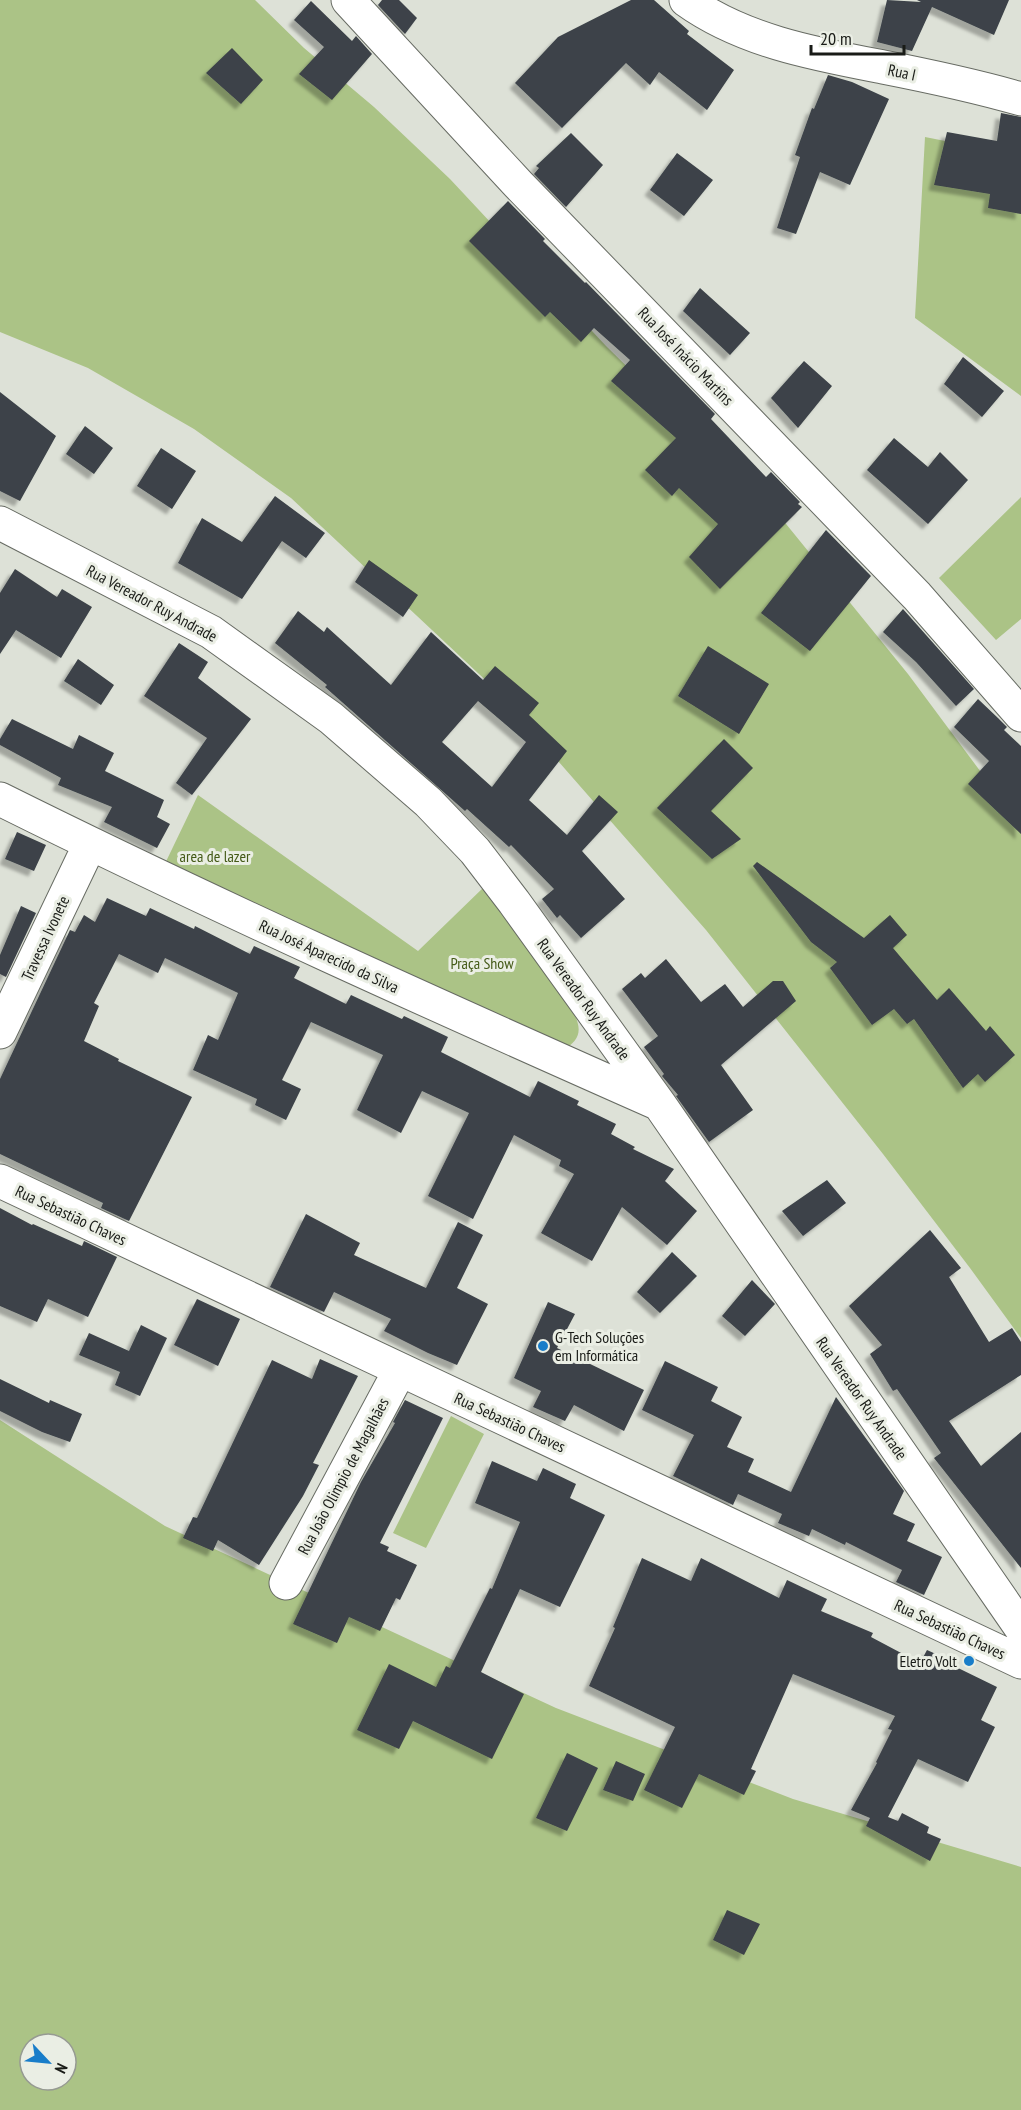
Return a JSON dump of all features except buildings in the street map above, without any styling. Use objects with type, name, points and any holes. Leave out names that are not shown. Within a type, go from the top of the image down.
[{"type":"street","name":"Rua José Inácio Martins","points":[[348,0],[519,184],[917,596],[1021,715]]},
{"type":"street","name":"Rua I","points":[[686,0],[734,26],[764,39],[810,54],[886,68],[1021,99]]},
{"type":"street","name":"Rua Vereador Ruy Andrade","points":[[0,523],[211,632],[331,717],[428,802],[475,851],[660,1105],[1021,1628]]},
{"type":"street","name":"Rua José Aparecido da Silva","points":[[0,799],[90,844],[431,1003],[660,1105]]},
{"type":"street","name":"Travessa Ivonete","points":[[0,1032],[90,844]]},
{"type":"street","name":"Rua Sebastião Chaves","points":[[0,1181],[1021,1662]]},
{"type":"street","name":"Rua João Olimpio de Magalhães","points":[[286,1583],[400,1370]]},
{"type":"green space","points":[[0,0],[255,0],[304,48],[374,107],[450,179],[606,346],[782,519],[908,674],[1021,826],[1021,1338],[883,1154],[706,930],[495,689],[291,498],[194,429],[88,368],[0,332]]},
{"type":"green space","points":[[925,137],[1021,156],[1021,396],[915,318]]},
{"type":"green space","points":[[1021,497],[1021,619],[996,640],[939,578]]},
{"type":"green space","points":[[198,795],[418,951],[485,886],[567,1000],[579,1028],[575,1040],[561,1051],[160,874]]},
{"type":"green space","points":[[451,1416],[484,1434],[426,1548],[393,1533]]},
{"type":"green space","points":[[0,1420],[165,1526],[556,1708],[793,1799],[1021,1867],[1021,2110],[0,2110]]},
{"type":"place","name":"G-Tech Soluções em Informática","points":[[543,1346]]},
{"type":"place","name":"Eletro Volt","points":[[969,1661]]},
{"type":"park label","name":"area de lazer","points":[[215,856]]},
{"type":"park label","name":"Praça Show","points":[[482,963]]}]
